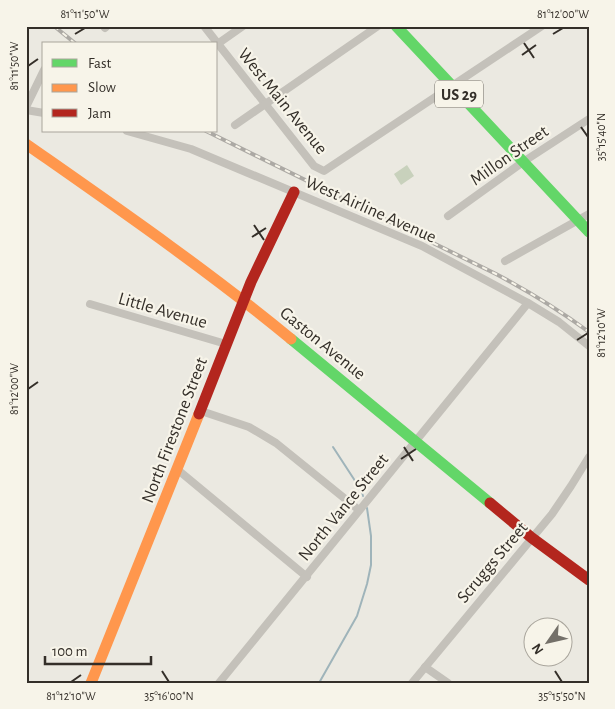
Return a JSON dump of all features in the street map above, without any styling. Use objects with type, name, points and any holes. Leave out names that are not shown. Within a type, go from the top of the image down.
[{"type":"main road","name":"US 29","points":[[396,26],[589,232]]},
{"type":"main road","name":"Gaston Avenue","points":[[26,144],[146,228],[243,300],[532,538],[589,580]]},
{"type":"main road","name":"North Firestone Street","points":[[91,683],[178,470],[243,300],[273,231],[294,192]]},
{"type":"street","name":"West Main Avenue","points":[[204,26],[216,42]]},
{"type":"street","points":[[218,43],[244,26]]},
{"type":"street","points":[[235,125],[378,26]]},
{"type":"street","points":[[452,86],[542,26]]},
{"type":"street","name":"West Main Avenue","points":[[218,45],[314,166],[321,170],[328,169],[452,86]]},
{"type":"street","points":[[42,74],[26,108],[42,112]]},
{"type":"street","name":"Millon Street","points":[[448,216],[523,162],[589,119]]},
{"type":"street","name":"West Airline Avenue","points":[[131,132],[191,149],[422,246],[528,303],[559,322],[589,346]]},
{"type":"street","points":[[505,261],[589,214]]},
{"type":"street","name":"North Vance Street","points":[[220,683],[528,303]]},
{"type":"street","name":"Little Avenue","points":[[90,304],[226,344]]},
{"type":"street","points":[[200,411],[248,427],[276,443],[359,510]]},
{"type":"street","name":"Scruggs Street","points":[[412,683],[532,538],[572,486],[589,457]]},
{"type":"street","points":[[178,470],[306,576]]},
{"type":"street","points":[[425,667],[448,683]]},
{"type":"green space","points":[[407,165],[414,176],[401,185],[394,174]]},
{"type":"waterway","points":[[333,447],[363,496]]},
{"type":"waterway","points":[[319,683],[357,616],[367,584],[371,565],[371,536],[367,508]]},
{"type":"railway","points":[[54,26],[74,42]]},
{"type":"railway","points":[[208,132],[496,274],[543,301],[589,332]]},
{"type":"traffic: fast","points":[[396,26],[589,232]]},
{"type":"traffic: fast","points":[[291,339],[490,503]]},
{"type":"traffic: slow","points":[[26,144],[194,263],[291,339]]},
{"type":"traffic: slow","points":[[91,683],[199,414]]},
{"type":"traffic: jam","points":[[199,414],[251,282],[294,192]]},
{"type":"traffic: jam","points":[[490,503],[532,538],[589,580]]}]
